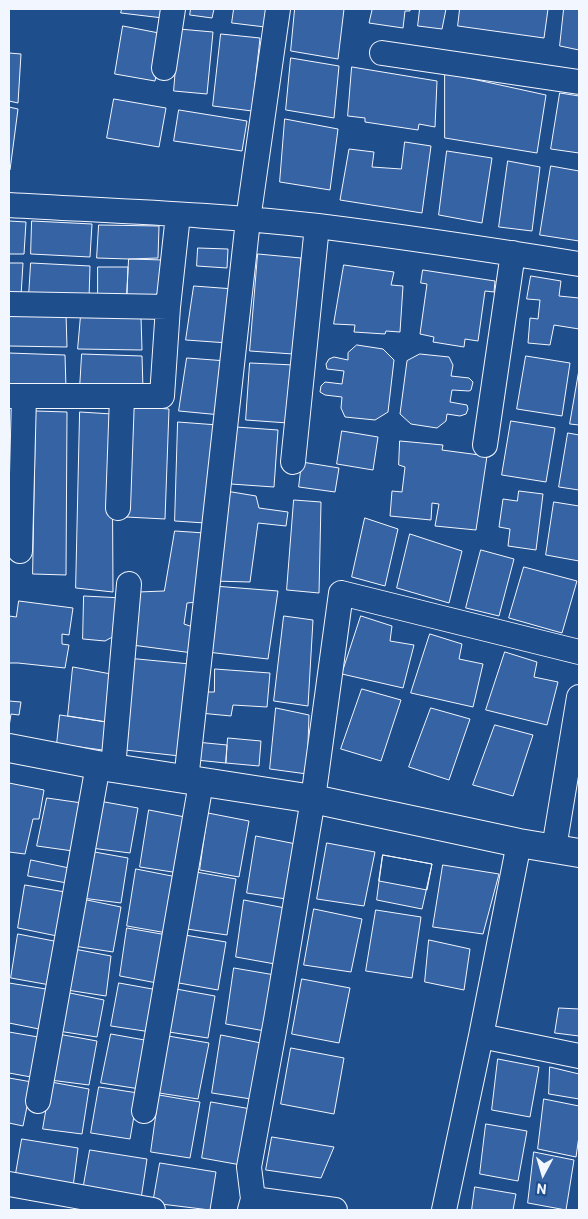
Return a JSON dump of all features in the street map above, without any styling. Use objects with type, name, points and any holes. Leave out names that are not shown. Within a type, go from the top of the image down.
[{"type":"street","points":[[164,68],[173,9]]},
{"type":"street","points":[[144,1111],[194,781],[248,220],[278,9]]},
{"type":"street","points":[[382,53],[579,82]]},
{"type":"street","points":[[9,205],[178,215],[317,226],[579,264]]},
{"type":"street","points":[[20,550],[16,396],[162,396],[168,307],[178,215]]},
{"type":"street","points":[[293,462],[317,226]]},
{"type":"street","points":[[485,445],[513,253]]},
{"type":"street","points":[[9,304],[168,307]]},
{"type":"street","points":[[118,508],[122,397]]},
{"type":"street","points":[[38,1101],[105,766],[129,584]]},
{"type":"street","points":[[335,1210],[252,1204],[249,1167],[313,799],[341,593],[579,652]]},
{"type":"street","points":[[9,748],[194,781],[313,799],[519,843],[567,850],[579,697]]},
{"type":"street","points":[[444,1210],[519,843]]},
{"type":"street","points":[[481,1036],[579,1056]]},
{"type":"street","points":[[9,1184],[153,1210]]},
{"type":"building","points":[[122,9],[164,9],[163,18],[121,13]]},
{"type":"building","points":[[191,9],[214,9],[212,18],[190,15]]},
{"type":"building","points":[[234,9],[267,9],[265,27],[232,23]]},
{"type":"building","points":[[295,9],[344,9],[338,59],[291,51]]},
{"type":"building","points":[[366,9],[410,9],[410,11],[405,11],[403,28],[369,23],[372,10]]},
{"type":"building","points":[[420,9],[446,9],[442,29],[418,26]]},
{"type":"building","points":[[460,9],[548,9],[544,38],[458,26]]},
{"type":"building","points":[[564,9],[579,9],[579,50],[560,46]]},
{"type":"building","points":[[123,26],[164,34],[155,81],[115,74]]},
{"type":"building","points":[[179,29],[213,32],[207,94],[174,91]]},
{"type":"building","points":[[221,34],[260,38],[252,111],[213,106]]},
{"type":"building","points":[[9,53],[21,54],[18,103],[9,101]]},
{"type":"building","points":[[291,58],[339,66],[334,118],[286,110]]},
{"type":"building","points":[[352,67],[437,81],[435,127],[419,124],[418,130],[365,122],[365,118],[348,116]]},
{"type":"building","points":[[445,73],[546,95],[537,153],[445,138]]},
{"type":"building","points":[[560,93],[579,96],[579,153],[551,149]]},
{"type":"building","points":[[114,99],[166,108],[159,147],[107,138]]},
{"type":"building","points":[[9,107],[18,109],[10,170],[9,170]]},
{"type":"building","points":[[179,110],[247,121],[242,151],[174,141]]},
{"type":"building","points":[[285,119],[338,129],[330,190],[280,182]]},
{"type":"building","points":[[405,142],[431,146],[422,213],[340,200],[349,149],[374,152],[372,167],[401,169]]},
{"type":"building","points":[[447,151],[492,158],[482,223],[439,215]]},
{"type":"building","points":[[508,161],[540,167],[532,231],[499,227]]},
{"type":"building","points":[[551,166],[579,171],[579,241],[540,235]]},
{"type":"building","points":[[9,221],[26,222],[24,254],[9,254]]},
{"type":"building","points":[[32,221],[92,224],[90,257],[31,254]]},
{"type":"building","points":[[99,225],[159,226],[158,258],[97,258]]},
{"type":"building","points":[[198,248],[228,249],[227,268],[197,266]]},
{"type":"building","points":[[258,254],[301,258],[293,354],[250,351]]},
{"type":"building","points":[[129,259],[164,260],[163,301],[127,295]]},
{"type":"building","points":[[9,263],[23,263],[21,296],[9,295]]},
{"type":"building","points":[[31,263],[90,266],[89,299],[29,296]]},
{"type":"building","points":[[344,265],[394,272],[391,285],[403,286],[400,332],[386,331],[385,334],[354,332],[355,325],[334,324]]},
{"type":"building","points":[[98,267],[128,267],[127,295],[98,295]]},
{"type":"building","points":[[423,270],[495,281],[494,292],[485,291],[478,341],[465,339],[464,347],[433,342],[434,337],[420,334],[427,284],[421,283]]},
{"type":"building","points":[[531,276],[561,281],[559,296],[579,298],[579,329],[554,325],[550,345],[528,343],[530,318],[538,319],[540,300],[527,299]]},
{"type":"building","points":[[194,286],[234,289],[228,343],[186,340]]},
{"type":"building","points":[[9,312],[66,314],[67,347],[9,346]]},
{"type":"building","points":[[81,315],[141,317],[142,350],[78,349]]},
{"type":"building","points":[[357,345],[383,349],[394,360],[388,412],[375,420],[345,417],[341,408],[342,397],[325,395],[320,392],[321,386],[325,382],[342,384],[344,371],[327,369],[326,364],[329,359],[334,357],[348,360],[348,353]]},
{"type":"building","points":[[9,353],[65,355],[66,388],[9,387]]},
{"type":"building","points":[[82,354],[142,356],[143,389],[80,388]]},
{"type":"building","points":[[420,354],[449,357],[453,365],[451,376],[469,378],[473,382],[469,391],[452,390],[450,402],[467,405],[466,414],[460,416],[447,414],[446,421],[437,428],[411,424],[400,414],[407,361]]},
{"type":"building","points":[[526,356],[570,363],[562,416],[517,409]]},
{"type":"building","points":[[187,358],[227,361],[221,415],[179,411]]},
{"type":"building","points":[[250,363],[294,365],[288,423],[246,420]]},
{"type":"building","points":[[579,370],[579,425],[570,424]]},
{"type":"building","points":[[129,406],[169,409],[165,519],[126,517]]},
{"type":"building","points":[[36,411],[67,412],[66,575],[33,574]]},
{"type":"building","points":[[80,412],[112,414],[113,592],[76,588]]},
{"type":"building","points":[[511,421],[555,428],[546,482],[502,475]]},
{"type":"building","points":[[178,422],[218,425],[205,523],[175,521]]},
{"type":"building","points":[[236,427],[278,430],[274,487],[231,484]]},
{"type":"building","points":[[342,431],[378,437],[373,470],[337,464]]},
{"type":"building","points":[[568,433],[579,435],[579,490],[559,487]]},
{"type":"building","points":[[400,441],[443,445],[442,450],[487,456],[476,530],[435,526],[439,504],[432,503],[431,520],[390,516],[392,491],[402,492],[405,467],[399,465]]},
{"type":"building","points":[[302,462],[339,468],[335,492],[299,487]]},
{"type":"building","points":[[226,491],[256,496],[259,508],[288,512],[286,526],[258,523],[250,582],[212,581]]},
{"type":"building","points":[[519,491],[543,494],[536,550],[508,546],[510,529],[499,527],[503,499],[517,501]]},
{"type":"building","points":[[294,500],[321,502],[319,593],[287,590]]},
{"type":"building","points":[[554,502],[579,506],[579,561],[546,555]]},
{"type":"building","points":[[365,518],[398,529],[385,586],[352,577]]},
{"type":"building","points":[[175,531],[205,533],[197,602],[187,603],[184,624],[196,628],[193,653],[132,645],[138,592],[164,591]]},
{"type":"building","points":[[410,534],[462,551],[449,603],[397,588]]},
{"type":"building","points":[[481,550],[514,559],[499,616],[466,608]]},
{"type":"building","points":[[524,567],[577,581],[562,633],[509,618]]},
{"type":"building","points":[[214,586],[278,591],[268,659],[207,652]]},
{"type":"building","points":[[84,596],[123,598],[118,634],[105,641],[83,639]]},
{"type":"building","points":[[19,601],[73,608],[69,635],[62,634],[62,644],[69,645],[65,668],[9,663],[9,616],[16,617]]},
{"type":"building","points":[[284,616],[313,620],[308,706],[274,701]]},
{"type":"building","points":[[361,616],[392,626],[390,641],[414,645],[403,688],[342,674]]},
{"type":"building","points":[[430,634],[462,644],[459,659],[483,664],[473,707],[411,693]]},
{"type":"building","points":[[505,652],[537,662],[534,677],[558,682],[547,725],[486,710]]},
{"type":"building","points":[[127,658],[190,664],[180,756],[125,750]]},
{"type":"building","points":[[73,667],[111,674],[113,723],[68,716]]},
{"type":"building","points":[[215,669],[270,673],[267,707],[233,705],[231,716],[200,713],[202,692],[214,692]]},
{"type":"building","points":[[362,689],[401,700],[381,761],[341,749]]},
{"type":"building","points":[[9,701],[21,702],[19,715],[11,714],[9,727]]},
{"type":"building","points":[[276,708],[309,715],[307,774],[270,769]]},
{"type":"building","points":[[431,708],[470,719],[449,780],[409,767]]},
{"type":"building","points":[[60,715],[113,723],[110,751],[57,744]]},
{"type":"building","points":[[495,725],[533,735],[513,796],[473,785]]},
{"type":"building","points":[[228,738],[261,741],[259,766],[226,763]]},
{"type":"building","points":[[196,742],[227,745],[226,763],[196,760]]},
{"type":"building","points":[[9,783],[44,790],[39,819],[33,819],[25,854],[9,852]]},
{"type":"building","points":[[47,798],[82,803],[73,851],[37,846]]},
{"type":"building","points":[[99,801],[138,808],[130,853],[91,848]]},
{"type":"building","points":[[149,810],[190,818],[179,873],[140,867]]},
{"type":"building","points":[[208,813],[249,821],[239,877],[200,870]]},
{"type":"building","points":[[256,836],[296,844],[286,899],[247,893]]},
{"type":"building","points":[[327,843],[375,852],[364,906],[317,899]]},
{"type":"building","points":[[89,851],[128,858],[121,903],[82,898]]},
{"type":"building","points":[[383,855],[432,864],[427,890],[379,881]]},
{"type":"building","points":[[383,855],[432,864],[422,909],[377,900]]},
{"type":"building","points":[[31,860],[69,868],[67,883],[28,876]]},
{"type":"building","points":[[443,865],[499,874],[483,934],[433,927]]},
{"type":"building","points":[[136,869],[177,877],[167,933],[127,926]]},
{"type":"building","points":[[196,872],[236,879],[227,935],[187,929]]},
{"type":"building","points":[[25,885],[65,892],[57,936],[18,928]]},
{"type":"building","points":[[82,899],[121,907],[113,952],[74,946]]},
{"type":"building","points":[[244,900],[285,908],[275,964],[236,957]]},
{"type":"building","points":[[314,909],[362,919],[351,972],[304,965]]},
{"type":"building","points":[[376,910],[421,917],[412,978],[366,971]]},
{"type":"building","points":[[127,928],[167,935],[157,983],[120,976]]},
{"type":"building","points":[[18,934],[59,942],[50,985],[11,978]]},
{"type":"building","points":[[185,935],[226,942],[218,990],[179,983]]},
{"type":"building","points":[[429,940],[470,949],[464,990],[425,982]]},
{"type":"building","points":[[74,949],[111,956],[106,996],[67,990]]},
{"type":"building","points":[[234,968],[275,975],[265,1031],[226,1024]]},
{"type":"building","points":[[302,979],[350,988],[339,1043],[292,1034]]},
{"type":"building","points":[[9,983],[46,989],[39,1029],[9,1023]]},
{"type":"building","points":[[119,983],[158,990],[151,1032],[111,1026]]},
{"type":"building","points":[[176,989],[215,996],[208,1038],[169,1032]]},
{"type":"building","points":[[65,992],[104,1000],[97,1037],[58,1031]]},
{"type":"building","points":[[559,1008],[579,1009],[579,1036],[555,1033]]},
{"type":"building","points":[[9,1032],[38,1037],[31,1077],[9,1073]]},
{"type":"building","points":[[58,1034],[97,1041],[89,1085],[50,1080]]},
{"type":"building","points":[[111,1034],[150,1041],[140,1089],[101,1083]]},
{"type":"building","points":[[221,1035],[261,1043],[251,1099],[212,1093]]},
{"type":"building","points":[[168,1036],[209,1043],[198,1099],[159,1093]]},
{"type":"building","points":[[291,1048],[344,1058],[334,1114],[281,1104]]},
{"type":"building","points":[[498,1059],[539,1067],[530,1117],[492,1110]]},
{"type":"building","points":[[550,1067],[579,1074],[579,1099],[549,1094]]},
{"type":"building","points":[[9,1078],[32,1082],[23,1126],[9,1123]]},
{"type":"building","points":[[51,1082],[89,1089],[82,1134],[43,1129]]},
{"type":"building","points":[[99,1087],[138,1093],[130,1139],[91,1133]]},
{"type":"building","points":[[159,1095],[200,1102],[190,1158],[151,1152]]},
{"type":"building","points":[[544,1099],[579,1106],[579,1136],[576,1157],[538,1149]]},
{"type":"building","points":[[211,1102],[251,1109],[241,1165],[202,1158]]},
{"type":"building","points":[[486,1124],[527,1131],[518,1181],[480,1174]]},
{"type":"building","points":[[272,1137],[334,1147],[321,1178],[266,1170]]},
{"type":"building","points":[[22,1139],[78,1148],[73,1187],[15,1179]]},
{"type":"building","points":[[90,1150],[147,1159],[141,1199],[83,1190]]},
{"type":"building","points":[[534,1152],[574,1160],[566,1210],[528,1203]]},
{"type":"building","points":[[160,1163],[216,1172],[210,1210],[153,1203]]},
{"type":"building","points":[[475,1187],[516,1194],[513,1210],[472,1210]]}]
